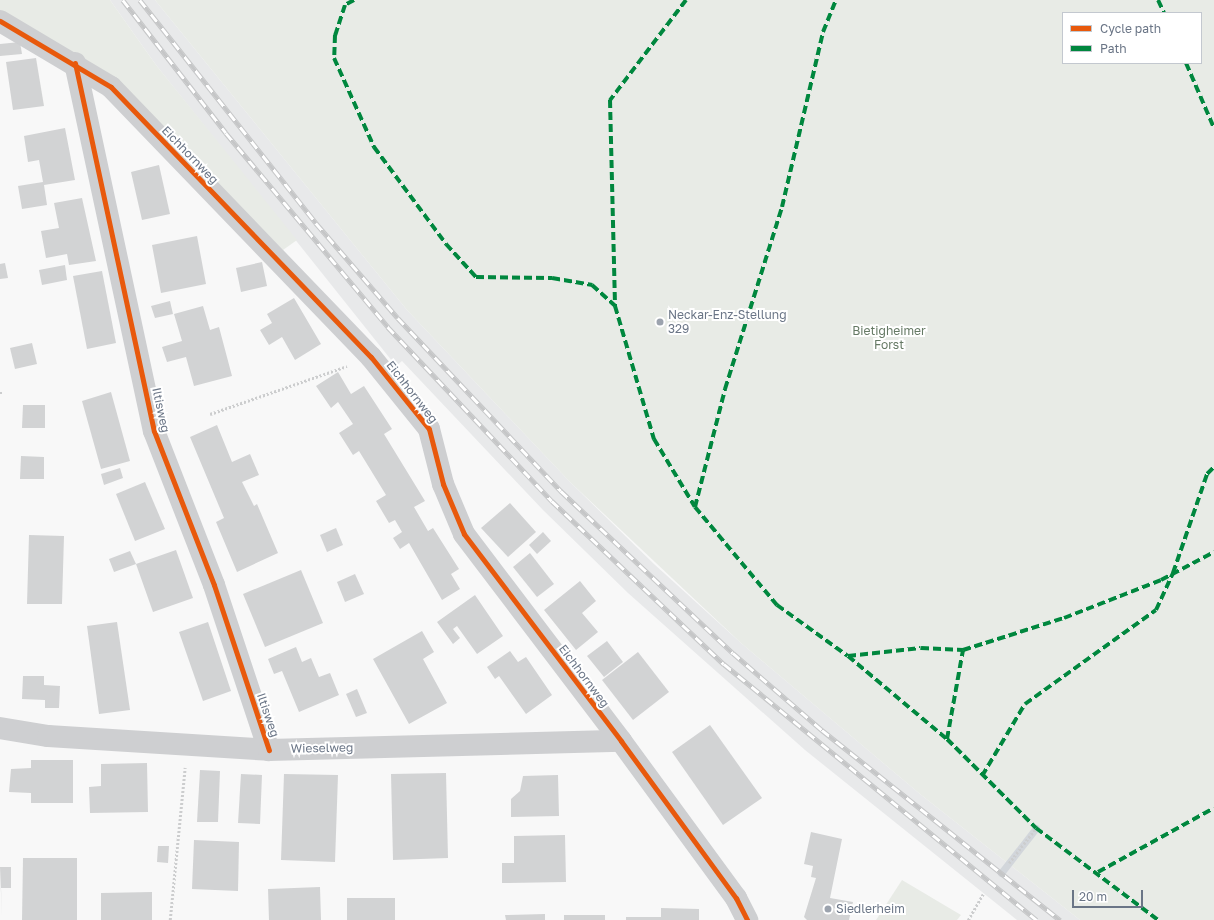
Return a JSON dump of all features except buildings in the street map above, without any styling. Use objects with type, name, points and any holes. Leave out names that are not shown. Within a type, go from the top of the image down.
[{"type":"street","name":"Eichhornweg","points":[[0,21],[75,63],[111,87],[376,363],[429,429],[443,484],[464,534],[621,741],[736,898],[747,920]]},
{"type":"street","name":"Iltisweg","points":[[75,63],[154,431],[214,585],[269,750]]},
{"type":"street","name":"Wieselweg","points":[[0,728],[48,736],[198,744],[269,750],[621,741]]},
{"type":"path","points":[[210,414],[343,368]]},
{"type":"path","points":[[170,920],[183,771],[198,744]]},
{"type":"path","points":[[1009,863],[1036,828]]},
{"type":"path","points":[[968,920],[983,894]]},
{"type":"shaded area","points":[[110,0],[155,0],[407,310],[570,482],[654,564],[741,643],[920,794],[1080,920],[1017,920],[805,750],[628,593],[543,510],[402,361],[396,366],[156,65]]},
{"type":"green space","points":[[0,0],[110,0],[156,65],[297,240],[283,250],[117,83],[0,14]]},
{"type":"green space","name":"Bietigheimer Forst","points":[[155,0],[1214,0],[1214,920],[1080,920],[920,794],[741,643],[570,482],[407,310]]},
{"type":"green space","points":[[902,880],[961,915],[957,920],[876,920]]},
{"type":"waterway","points":[[1001,873],[1036,828]]},
{"type":"railway","points":[[123,0],[226,133],[388,327],[552,501],[724,664],[1037,920]]},
{"type":"railway","points":[[140,0],[316,223],[398,318],[561,491],[733,653],[822,730],[1060,920]]},
{"type":"marked path","points":[[354,0],[345,5],[335,35],[334,58],[374,147],[446,244],[476,277],[552,278],[592,285],[615,306]]},
{"type":"marked path","points":[[686,0],[610,100],[615,306],[654,439],[695,507],[777,605],[848,656],[947,739],[1036,828],[1158,920]]},
{"type":"marked path","points":[[695,507],[725,389],[782,207],[823,32],[836,0]]},
{"type":"marked path","points":[[1158,0],[1164,12]]},
{"type":"marked path","points":[[1186,64],[1214,128]]},
{"type":"marked path","points":[[982,776],[1025,704],[1156,610],[1173,573],[1207,474],[1214,467]]},
{"type":"marked path","points":[[848,656],[921,648],[963,650],[1064,618],[1161,580],[1214,552]]},
{"type":"marked path","points":[[947,739],[963,650]]},
{"type":"marked path","points":[[1098,872],[1214,808]]},
{"type":"cycle path","points":[[0,21],[111,87],[371,357],[429,429],[443,484],[464,534],[621,741],[736,898],[747,920]]},
{"type":"cycle path","points":[[75,63],[154,431],[214,585],[269,750]]},
{"type":"place","name":"Neckar-Enz-Stellung 329","points":[[660,322]]},
{"type":"place","name":"Siedlerheim","points":[[828,909]]}]
